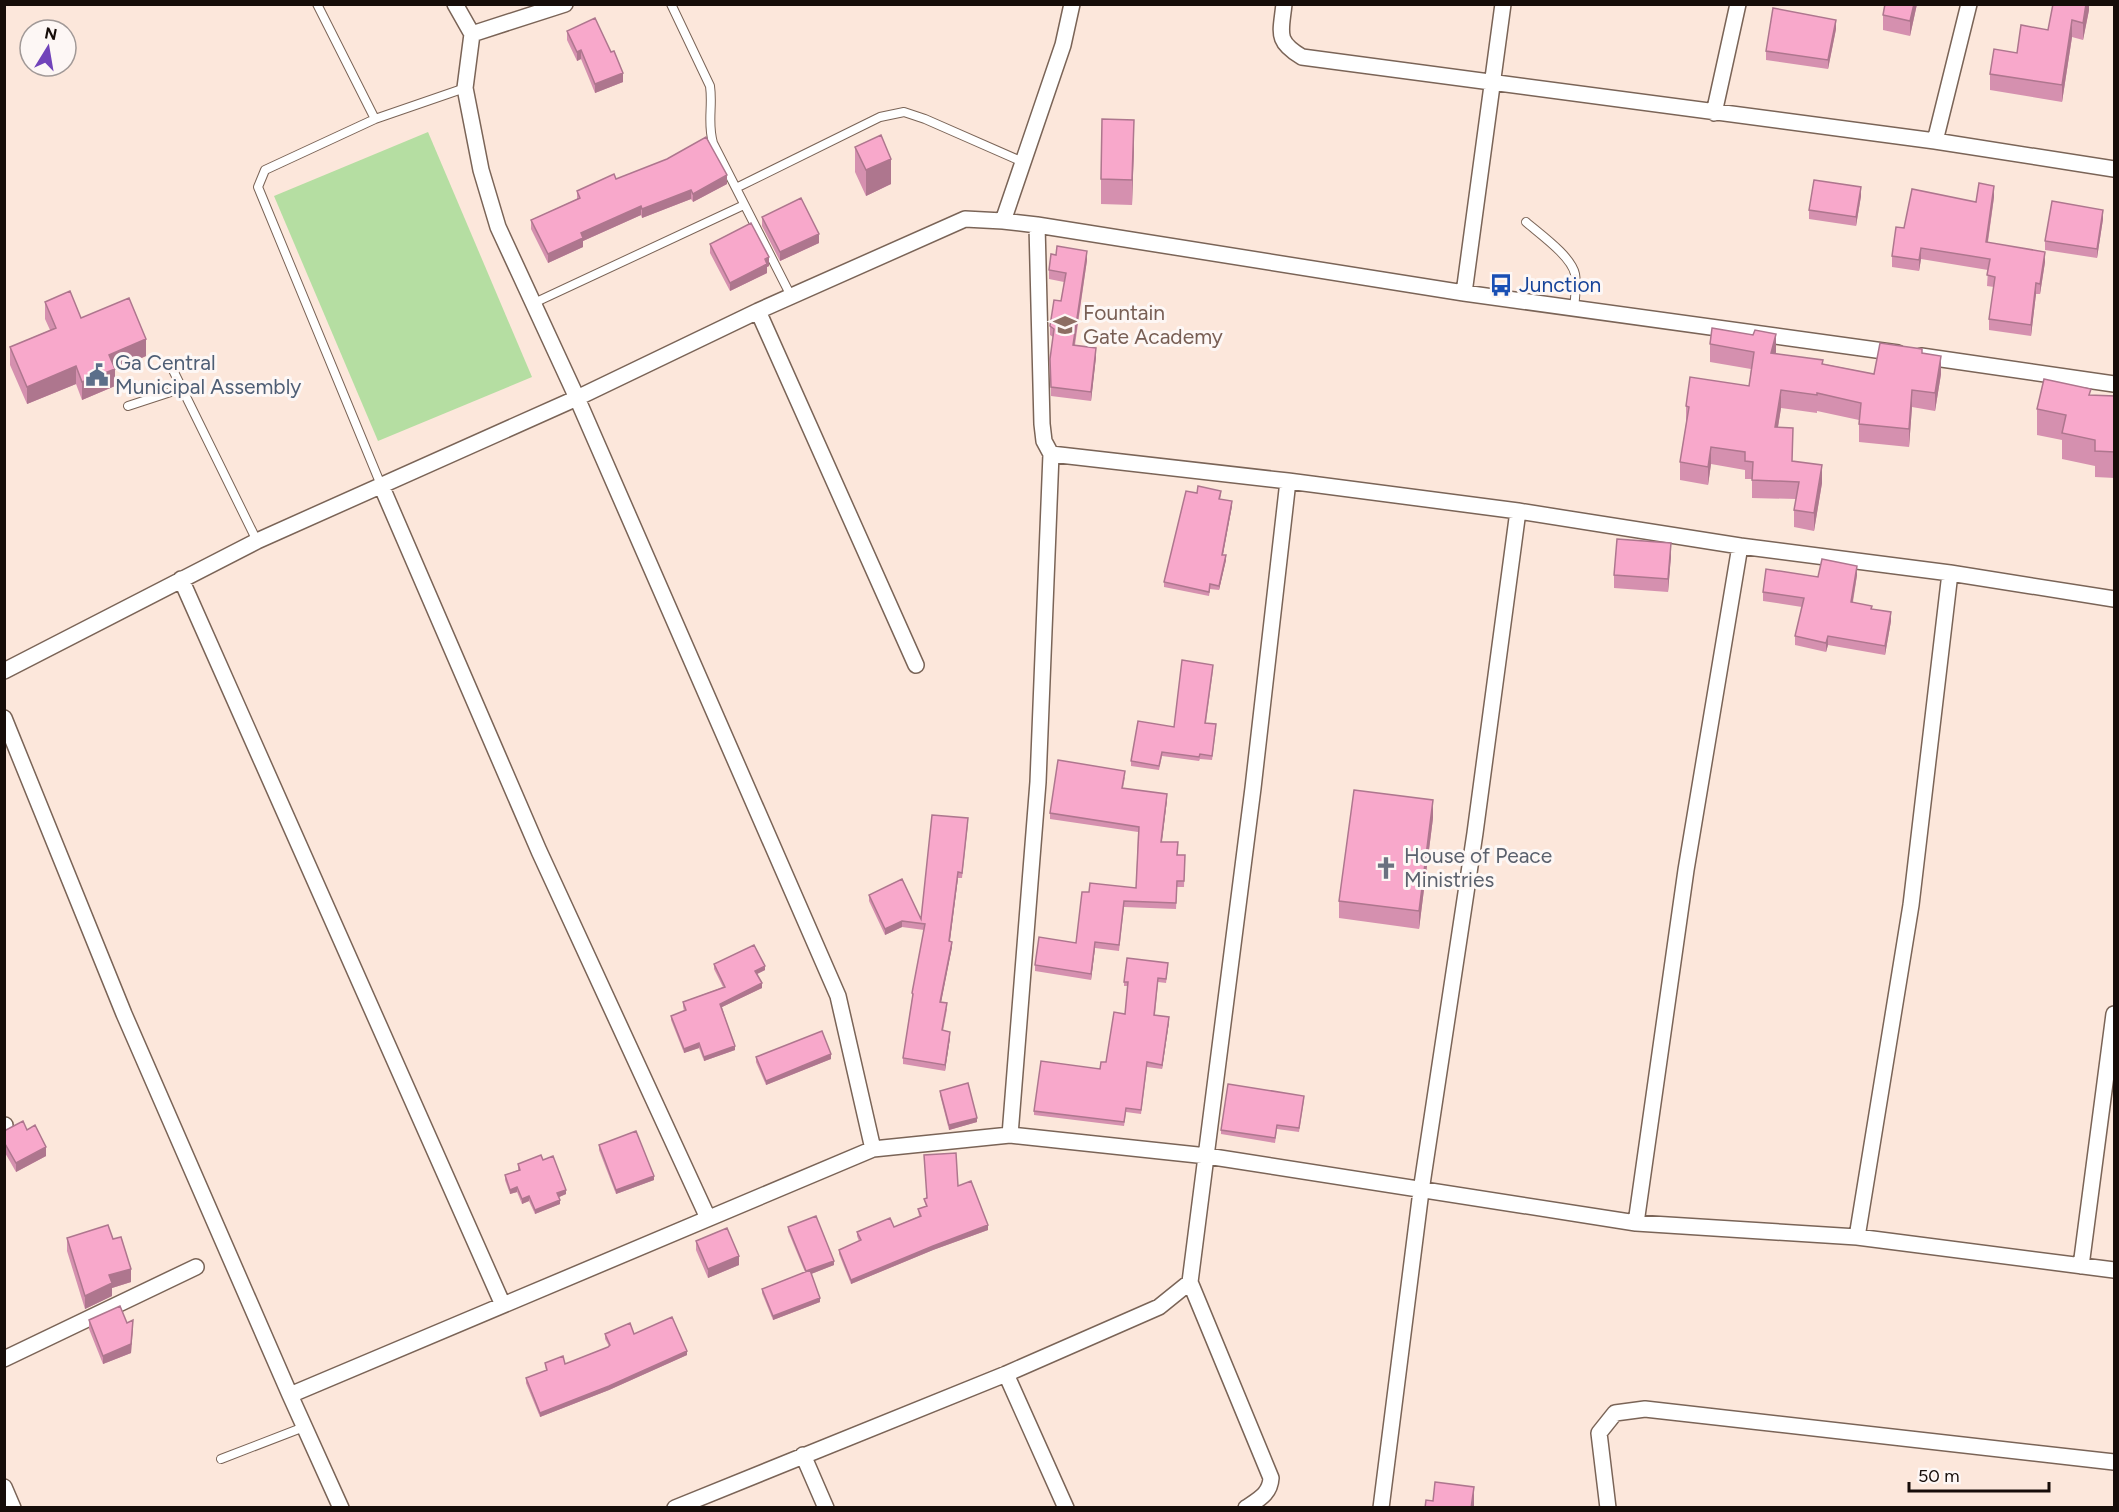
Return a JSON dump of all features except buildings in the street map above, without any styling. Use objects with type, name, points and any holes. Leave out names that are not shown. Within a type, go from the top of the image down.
[{"type":"street","points":[[455,4],[472,34],[465,88],[481,170],[498,227],[577,398],[838,996],[873,1149]]},
{"type":"street","points":[[472,34],[565,4]]},
{"type":"street","points":[[1003,221],[1064,45],[1072,4]]},
{"type":"street","points":[[1284,4],[1281,33],[1286,47],[1302,57],[1935,141],[2115,169]]},
{"type":"street","points":[[1464,293],[1503,4]]},
{"type":"street","points":[[1714,113],[1738,4]]},
{"type":"street","points":[[1935,141],[1969,4]]},
{"type":"street","points":[[4,671],[257,541],[577,398],[758,311],[965,219],[1037,225],[1464,293],[2115,384]]},
{"type":"street","points":[[1010,1136],[1038,783],[1051,454],[1044,441],[1042,424],[1037,225]]},
{"type":"street","points":[[758,311],[916,665]]},
{"type":"street","points":[[1051,454],[1288,481],[1518,511],[1740,546],[1950,573],[2115,599]]},
{"type":"street","points":[[1246,1508],[1267,1494],[1271,1478],[1190,1282],[1288,481]]},
{"type":"street","points":[[381,485],[539,851],[708,1218]]},
{"type":"street","points":[[1381,1508],[1421,1191],[1475,833],[1518,511]]},
{"type":"street","points":[[1636,1223],[1686,870],[1740,546]]},
{"type":"street","points":[[1857,1238],[1911,905],[1950,573]]},
{"type":"street","points":[[181,579],[503,1305]]},
{"type":"street","points":[[4,718],[124,1014],[341,1508]]},
{"type":"street","points":[[2081,1266],[2115,1014]]},
{"type":"street","points":[[290,1395],[873,1149],[1010,1136],[1207,1156],[1636,1223],[1857,1238],[2115,1270]]},
{"type":"street","points":[[4,1359],[196,1267]]},
{"type":"street","points":[[675,1508],[1006,1374],[1159,1307],[1190,1282]]},
{"type":"street","points":[[1006,1374],[1066,1508]]},
{"type":"street","points":[[1608,1508],[1599,1433],[1615,1413],[1645,1409],[2115,1462]]},
{"type":"street","points":[[803,1455],[826,1508]]},
{"type":"street","points":[[4,1487],[14,1508]]},
{"type":"lane","points":[[317,4],[375,119]]},
{"type":"lane","points":[[671,4],[710,86],[712,99],[709,129],[713,143],[792,296]]},
{"type":"lane","points":[[381,485],[258,187],[265,170],[375,119],[465,88]]},
{"type":"lane","points":[[736,188],[880,117],[904,112],[926,119],[1023,162]]},
{"type":"lane","points":[[534,303],[744,205]]},
{"type":"lane","points":[[1526,222],[1572,266],[1575,277],[1574,308]]},
{"type":"lane","points":[[170,364],[257,541]]},
{"type":"lane","points":[[128,406],[183,388]]},
{"type":"lane","points":[[290,1395],[341,1508]]},
{"type":"lane","points":[[221,1459],[304,1426]]},
{"type":"green space","points":[[428,132],[532,377],[378,441],[274,196]]},
{"type":"place","name":"Junction","points":[[1501,285]]},
{"type":"place","name":"Fountain Gate Academy","points":[[1065,325]]},
{"type":"place","name":"Ga Central Municipal Assembly","points":[[97,375]]},
{"type":"place","name":"House of Peace Ministries","points":[[1386,868]]}]
